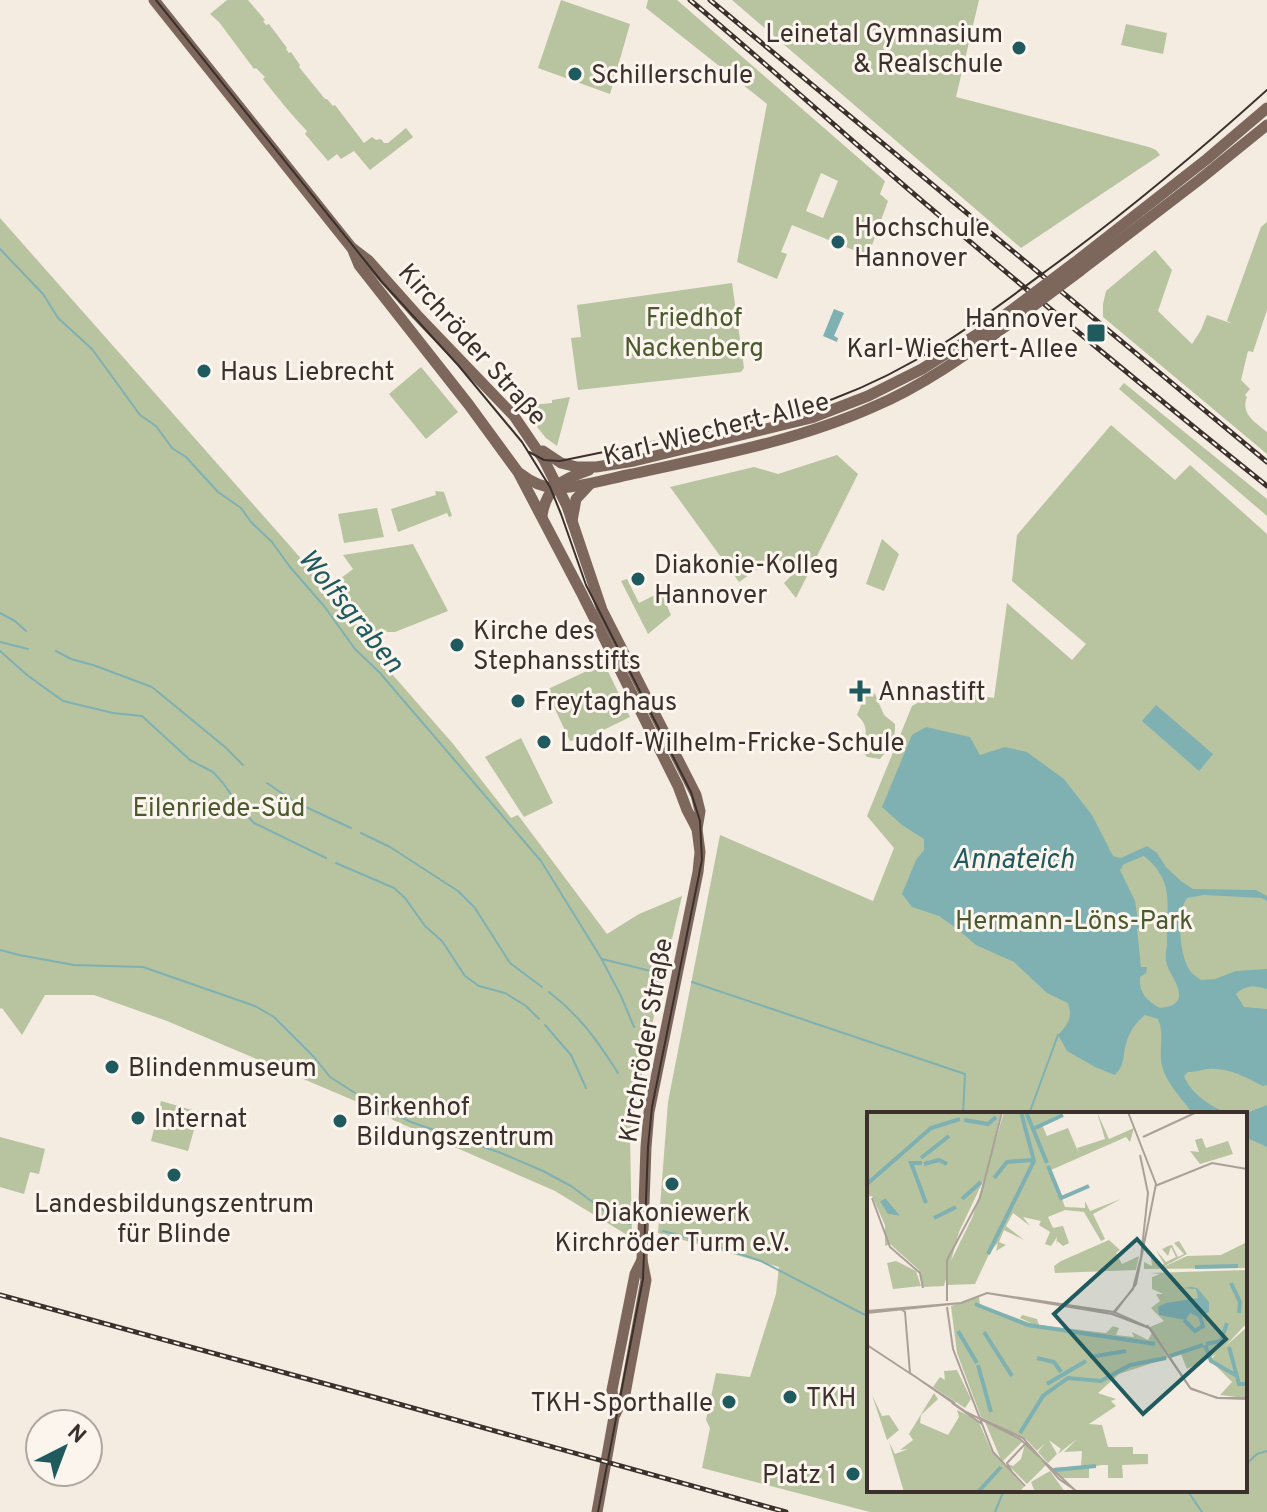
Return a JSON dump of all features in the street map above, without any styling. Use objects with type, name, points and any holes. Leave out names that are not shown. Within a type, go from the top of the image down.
[{"type":"main road","name":"Kirchröder Straße","points":[[154,0],[351,247],[368,260],[514,416],[536,446],[572,521],[602,610],[696,795],[700,811],[697,829],[700,852],[698,872],[649,1112],[642,1260],[635,1274],[613,1387],[614,1417],[597,1512]]},
{"type":"main road","name":"Karl-Wiechert-Allee","points":[[1077,267],[1267,108]]},
{"type":"main road","name":"Karl-Wiechert-Allee","points":[[557,487],[593,482],[781,439],[873,407],[928,379],[982,343],[1013,315],[1199,180],[1267,125]]},
{"type":"main road","name":"Kirchröder Straße","points":[[351,247],[359,265],[518,472],[697,829]]},
{"type":"main road","name":"Karl-Wiechert-Allee","points":[[536,446],[561,463],[596,467],[634,461],[811,418],[909,376],[1013,315]]},
{"type":"main road","points":[[418,339],[421,331],[432,330]]},
{"type":"main road","points":[[542,516],[546,499],[557,487],[572,475],[596,467]]},
{"type":"main road","points":[[518,472],[535,483],[557,487]]},
{"type":"main road","points":[[572,521],[576,499],[593,482]]},
{"type":"green space","points":[[227,0],[248,0],[291,52],[299,67],[325,99],[335,105],[364,143],[372,137],[388,143],[406,128],[413,137],[370,170],[354,151],[341,159],[337,154],[328,161],[263,79],[265,77],[254,69],[210,14]]},
{"type":"green space","points":[[561,0],[630,24],[610,94],[538,68]]},
{"type":"green space","points":[[648,0],[677,0],[885,181],[880,194],[888,201],[868,256],[792,225],[781,252],[787,254],[777,279],[737,262],[767,104],[646,8]],"holes":[[[821,173],[838,181],[823,218],[806,211]]]},
{"type":"green space","points":[[732,0],[979,0],[956,97],[1149,147],[1160,155],[1021,248]]},
{"type":"green space","points":[[1126,24],[1167,33],[1163,54],[1121,45]]},
{"type":"green space","name":"Eilenriede-Süd","points":[[0,218],[368,636],[392,674],[454,745],[511,818],[518,815],[607,934],[639,914],[682,896],[630,1135],[632,1238],[555,1191],[393,1120],[388,1115],[167,1021],[94,995],[45,995],[22,1035],[0,1009]]},
{"type":"green space","points":[[1267,222],[1267,310],[1253,352],[1248,351],[1241,380],[1250,389],[1245,395],[1247,413],[1267,432],[1267,454],[1103,317],[1103,304],[1106,291],[1155,250],[1172,270],[1158,311],[1192,344],[1207,315],[1233,324],[1227,321],[1228,318],[1261,227]]},
{"type":"green space","name":"Friedhof Nackenberg","points":[[732,283],[744,368],[741,372],[578,390],[571,338],[581,337],[577,305]]},
{"type":"green space","points":[[421,367],[458,412],[426,439],[389,394]]},
{"type":"green space","points":[[1124,383],[1267,499],[1267,516],[1119,389]]},
{"type":"green space","points":[[570,397],[557,446],[546,438],[520,406],[552,403],[552,400]]},
{"type":"green space","name":"Hermann-Löns-Park","points":[[1111,425],[1175,480],[1190,465],[1267,534],[1267,1512],[870,1512],[702,1468],[710,1428],[706,1420],[716,1373],[750,1377],[776,1294],[779,1267],[658,1233],[668,1102],[720,835],[873,901],[894,848],[867,816],[912,706],[931,695],[949,690],[994,698],[1007,603],[1072,660],[1086,644],[1012,581],[1017,535]]},
{"type":"green space","points":[[837,455],[858,474],[796,598],[784,583],[792,575],[776,556],[739,582],[670,487],[754,467],[778,474]]},
{"type":"green space","points":[[435,491],[444,492],[452,516],[449,517],[447,513],[398,532],[391,509],[436,495]]},
{"type":"green space","points":[[377,508],[384,537],[344,543],[338,514]]},
{"type":"green space","points":[[882,539],[899,554],[884,591],[866,584]]},
{"type":"green space","points":[[413,544],[448,611],[395,632],[370,632],[304,558],[313,560],[332,585],[353,569],[343,555]]},
{"type":"green space","points":[[627,579],[639,603],[661,592],[671,615],[648,634],[621,581]]},
{"type":"green space","points":[[604,663],[630,717],[591,736],[570,741],[546,690]]},
{"type":"green space","points":[[867,690],[875,694],[884,715],[895,724],[893,739],[880,759],[867,757],[861,749],[866,731],[857,715]]},
{"type":"green space","points":[[521,738],[553,803],[524,817],[485,757]]},
{"type":"green space","points":[[161,1101],[199,1112],[188,1151],[151,1141]]},
{"type":"green space","points":[[0,1137],[45,1149],[39,1174],[30,1172],[24,1194],[0,1187]]},
{"type":"water","points":[[834,309],[844,313],[834,336],[838,338],[837,342],[823,336]]},
{"type":"water","points":[[1156,705],[1213,754],[1199,771],[1142,721]]},
{"type":"water","name":"Annateich","points":[[926,727],[970,737],[980,755],[1005,747],[1027,752],[1064,779],[1092,815],[1113,856],[1121,858],[1147,846],[1193,889],[1256,890],[1267,896],[1267,901],[1262,898],[1204,895],[1187,898],[1180,924],[1187,965],[1201,980],[1215,979],[1236,971],[1267,969],[1267,989],[1250,987],[1236,994],[1244,1007],[1267,1009],[1267,1085],[1222,1070],[1188,1072],[1184,1076],[1197,1094],[1225,1112],[1192,1112],[1164,1073],[1158,1019],[1145,1015],[1131,1031],[1122,1064],[1115,1075],[1067,1051],[1058,1035],[1069,1020],[1068,1003],[1047,993],[1014,962],[976,945],[939,916],[912,907],[902,894],[916,860],[924,850],[924,839],[882,807],[912,735]],"holes":[[[1144,856],[1161,875],[1168,906],[1166,961],[1179,996],[1174,1004],[1160,1008],[1142,992],[1140,977],[1146,973],[1147,967],[1141,967],[1135,901],[1120,870],[1124,864]]]},
{"type":"water","points":[[1267,1105],[1267,1147],[1247,1138],[1247,1113]]},
{"type":"waterway","name":"Wolfsgraben","points":[[0,249],[43,294],[58,318],[92,349],[140,415],[156,426],[172,448],[186,457],[218,492],[241,508],[272,542],[355,649],[380,673],[541,861],[601,958],[634,1027]]},
{"type":"waterway","points":[[0,613],[26,631]]},
{"type":"waterway","points":[[0,642],[28,649]]},
{"type":"waterway","points":[[0,651],[63,701],[113,713],[142,716],[190,760],[213,772],[254,823],[326,858]]},
{"type":"waterway","points":[[56,651],[152,687],[243,765]]},
{"type":"waterway","points":[[267,783],[293,801],[351,828]]},
{"type":"waterway","points":[[361,833],[390,847],[458,891],[475,908],[510,963],[542,987]]},
{"type":"waterway","points":[[336,863],[394,888],[425,926],[442,941],[465,976],[479,986],[505,993],[526,1006],[539,1019]]},
{"type":"waterway","points":[[0,950],[74,965],[143,967],[255,1006],[274,1017],[330,1077],[366,1100],[411,1122],[543,1171],[571,1186],[613,1217],[630,1224]]},
{"type":"waterway","points":[[602,959],[663,974]]},
{"type":"waterway","points":[[692,982],[965,1074],[963,1112]]},
{"type":"waterway","points":[[549,992],[587,1029],[618,1073]]},
{"type":"waterway","points":[[545,1025],[571,1055],[586,1088]]},
{"type":"waterway","points":[[1030,1112],[1058,1035]]},
{"type":"waterway","points":[[663,1231],[761,1261],[867,1316]]},
{"type":"waterway","points":[[1247,1463],[1257,1454],[1267,1451]]},
{"type":"waterway","points":[[995,1512],[1003,1492]]},
{"type":"waterway","points":[[1188,1492],[1202,1512]]},
{"type":"tram line","points":[[156,0],[382,282],[458,365],[522,442],[550,487],[586,585],[691,792],[700,821],[702,860],[652,1107],[643,1279],[598,1512]]},
{"type":"tram line","points":[[529,452],[544,460],[560,461],[745,423],[798,410],[863,387],[918,359],[970,326],[1075,250],[1159,184],[1267,90]]},
{"type":"railway","points":[[690,0],[975,246],[1267,486]]},
{"type":"railway","points":[[710,0],[1267,462]]},
{"type":"railway","points":[[0,1295],[786,1512]]},
{"type":"place","name":"Leinetal Gymnasium & Realschule","points":[[1019,48]]},
{"type":"place","name":"Schillerschule","points":[[575,74]]},
{"type":"place","name":"Hochschule Hannover","points":[[838,242]]},
{"type":"place","name":"Hannover Karl-Wiechert-Allee","points":[[1096,333]]},
{"type":"place","name":"Haus Liebrecht","points":[[204,371]]},
{"type":"place","name":"Diakonie-Kolleg Hannover","points":[[638,579]]},
{"type":"place","name":"Kirche des Stephansstifts","points":[[457,645]]},
{"type":"place","name":"Annastift","points":[[860,691]]},
{"type":"place","name":"Freytaghaus","points":[[518,701]]},
{"type":"place","name":"Ludolf-Wilhelm-Fricke-Schule","points":[[544,742]]},
{"type":"place","name":"Blindenmuseum","points":[[112,1067]]},
{"type":"place","name":"Internat","points":[[138,1118]]},
{"type":"place","name":"Birkenhof Bildungszentrum","points":[[340,1121]]},
{"type":"place","name":"Landesbildungszentrum für Blinde","points":[[174,1175]]},
{"type":"place","name":"Diakoniewerk Kirchröder Turm e.V.","points":[[672,1184]]},
{"type":"place","name":"TKH","points":[[790,1397]]},
{"type":"place","name":"TKH-Sporthalle","points":[[729,1402]]},
{"type":"place","name":"Platz 1","points":[[853,1474]]}]
